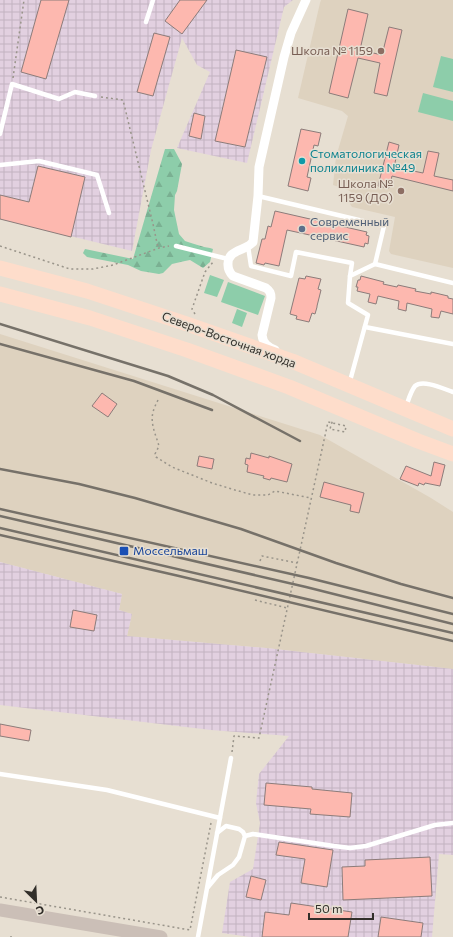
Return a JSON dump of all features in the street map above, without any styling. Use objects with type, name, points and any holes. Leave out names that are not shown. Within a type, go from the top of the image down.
[{"type":"main road","name":"Северо-Восточная хорда","points":[[0,268],[87,292],[187,324],[292,361],[453,429]]},
{"type":"main road","name":"Северо-Восточная хорда","points":[[0,294],[90,318],[187,350],[289,387],[418,441],[453,454]]},
{"type":"street","points":[[306,0],[291,33],[284,57],[259,167],[258,196],[253,242],[248,246],[234,252],[228,259],[227,265],[233,276],[269,290],[270,298],[262,335],[265,344],[270,348],[407,404],[453,421]]},
{"type":"street","points":[[0,910],[161,937]]},
{"type":"lane","points":[[146,22],[153,0]]},
{"type":"lane","points":[[0,134],[12,84],[59,99],[75,92],[95,96]]},
{"type":"lane","points":[[0,165],[38,160],[97,175],[109,213]]},
{"type":"lane","points":[[258,196],[384,226],[375,264]]},
{"type":"lane","points":[[174,246],[228,259]]},
{"type":"lane","points":[[248,246],[250,266],[291,276],[296,252],[352,263],[348,303],[368,315],[351,381]]},
{"type":"lane","points":[[350,276],[375,264],[453,283]]},
{"type":"lane","points":[[365,327],[453,344]]},
{"type":"lane","points":[[407,404],[416,385],[422,383],[428,383],[453,392]]},
{"type":"lane","points":[[198,937],[231,758]]},
{"type":"lane","points":[[0,774],[107,790],[220,818]]},
{"type":"lane","points":[[244,836],[253,834],[350,848],[366,846],[435,825],[453,824]]},
{"type":"lane","points":[[207,889],[218,875],[233,865],[239,857],[244,836],[243,832],[239,829],[226,826],[217,833]]},
{"type":"path","points":[[12,84],[24,0]]},
{"type":"path","points":[[95,96],[123,100],[158,248]]},
{"type":"path","points":[[0,246],[70,269],[93,269],[113,265],[158,248],[174,246]]},
{"type":"path","points":[[158,400],[152,417],[152,427],[159,446],[155,454],[156,457],[172,467],[205,480],[253,495],[268,495],[275,491],[311,498]]},
{"type":"path","points":[[232,752],[234,736],[259,738],[328,422],[346,426],[345,432],[330,429]]},
{"type":"path","points":[[260,561],[262,556],[297,564]]},
{"type":"path","points":[[256,600],[288,608]]},
{"type":"path","points":[[0,897],[190,930],[213,816]]},
{"type":"shaded area","points":[[0,0],[293,0],[284,7],[247,163],[177,148],[210,72],[197,65],[182,38],[151,150],[132,251],[0,219]]},
{"type":"shaded area","points":[[321,0],[453,0],[453,268],[391,254],[389,251],[395,217],[352,207],[350,204],[352,196],[351,192],[333,185],[336,157],[348,116],[342,111],[298,98]]},
{"type":"shaded area","points":[[0,334],[320,435],[453,512],[453,669],[266,648],[127,636],[132,614],[119,610],[122,594],[0,562]]},
{"type":"shaded area","points":[[0,562],[122,594],[119,610],[132,614],[127,636],[266,648],[453,669],[453,855],[439,854],[432,937],[250,937],[222,933],[230,882],[253,869],[260,823],[256,803],[259,774],[289,736],[211,730],[0,705]]},
{"type":"green space","points":[[441,56],[453,59],[453,92],[433,87]]},
{"type":"green space","points":[[423,93],[453,101],[453,121],[418,112]]},
{"type":"green space","points":[[165,149],[174,149],[182,164],[175,195],[174,210],[179,234],[185,241],[213,249],[210,262],[203,268],[190,260],[172,264],[163,273],[159,274],[141,271],[128,265],[87,257],[83,253],[85,249],[133,259]]},
{"type":"green space","points":[[210,275],[224,280],[217,297],[204,293]]},
{"type":"green space","points":[[228,282],[265,296],[258,315],[221,302]]},
{"type":"green space","points":[[237,309],[247,313],[242,327],[232,323]]},
{"type":"building","points":[[41,0],[69,0],[46,79],[21,72]]},
{"type":"building","points":[[180,0],[207,0],[182,34],[165,21]]},
{"type":"building","points":[[348,9],[368,14],[360,50],[382,55],[389,27],[402,30],[387,96],[374,93],[380,63],[358,58],[348,98],[329,93]]},
{"type":"building","points":[[154,33],[170,37],[153,96],[137,92]]},
{"type":"building","points":[[236,50],[267,57],[245,147],[215,141]]},
{"type":"building","points":[[194,113],[205,116],[201,139],[189,136]]},
{"type":"building","name":"Стоматологическая поликлиника №49","points":[[301,129],[321,133],[318,146],[314,145],[307,177],[311,178],[308,191],[288,186]]},
{"type":"building","points":[[389,142],[399,145],[394,167],[423,173],[428,151],[439,153],[434,176],[453,180],[453,191],[392,176],[389,188],[378,186]]},
{"type":"building","points":[[38,166],[85,177],[71,237],[0,219],[0,195],[29,202]]},
{"type":"building","points":[[275,211],[367,232],[366,235],[369,236],[368,244],[365,243],[364,247],[287,230],[279,266],[256,263],[262,239],[265,239],[268,226],[271,227]]},
{"type":"building","points":[[306,276],[321,279],[318,289],[321,290],[317,307],[315,314],[312,313],[309,322],[296,319],[297,316],[290,314],[299,278],[305,279]]},
{"type":"building","points":[[361,276],[384,282],[383,284],[397,287],[398,285],[416,289],[415,291],[431,294],[431,292],[448,296],[448,298],[453,299],[453,314],[441,311],[439,318],[431,317],[432,309],[407,303],[406,311],[398,309],[399,301],[378,296],[376,304],[368,302],[370,294],[357,291],[358,287],[356,287]]},
{"type":"building","points":[[102,393],[117,404],[108,417],[92,406]]},
{"type":"building","points":[[251,453],[269,458],[269,456],[292,464],[287,482],[271,478],[270,480],[263,478],[264,476],[247,472],[248,465],[245,464],[246,458],[250,459]]},
{"type":"building","points":[[199,456],[214,459],[212,469],[197,466]]},
{"type":"building","points":[[434,462],[445,465],[440,486],[425,483],[424,485],[419,483],[418,486],[400,479],[406,466],[431,476]]},
{"type":"building","points":[[324,482],[364,493],[359,513],[350,511],[351,505],[320,497]]},
{"type":"building","points":[[73,610],[97,615],[94,631],[70,627]]},
{"type":"building","points":[[0,724],[31,730],[29,741],[0,736]]},
{"type":"building","points":[[266,783],[312,787],[312,789],[352,793],[350,817],[310,814],[311,809],[264,805]]},
{"type":"building","points":[[279,842],[333,850],[327,887],[301,883],[305,859],[276,855]]},
{"type":"building","points":[[430,857],[432,896],[343,900],[342,867],[365,866],[365,860]]},
{"type":"building","points":[[251,876],[266,880],[261,900],[246,897]]},
{"type":"building","points":[[291,903],[352,912],[348,937],[262,937],[265,912],[289,915]]},
{"type":"building","points":[[381,917],[423,923],[421,937],[378,937]]},
{"type":"railway","points":[[0,324],[168,376],[213,395],[300,441]]},
{"type":"railway","points":[[0,344],[134,381],[212,410]]},
{"type":"railway","points":[[0,469],[79,484],[135,498],[241,529],[336,563],[401,584],[453,598]]},
{"type":"railway","points":[[0,509],[309,578],[453,614]]},
{"type":"railway","points":[[0,516],[306,587],[453,624]]},
{"type":"railway","points":[[0,528],[453,633]]},
{"type":"railway","points":[[0,535],[453,641]]},
{"type":"place","name":"Школа № 1159","points":[[381,51]]},
{"type":"place","name":"Стоматологическая поликлиника №49","points":[[302,161]]},
{"type":"place","name":"Школа № 1159 (ДО)","points":[[401,191]]},
{"type":"place","name":"Современный сервис","points":[[302,229]]},
{"type":"place","name":"Моссельмаш","points":[[124,551]]}]
